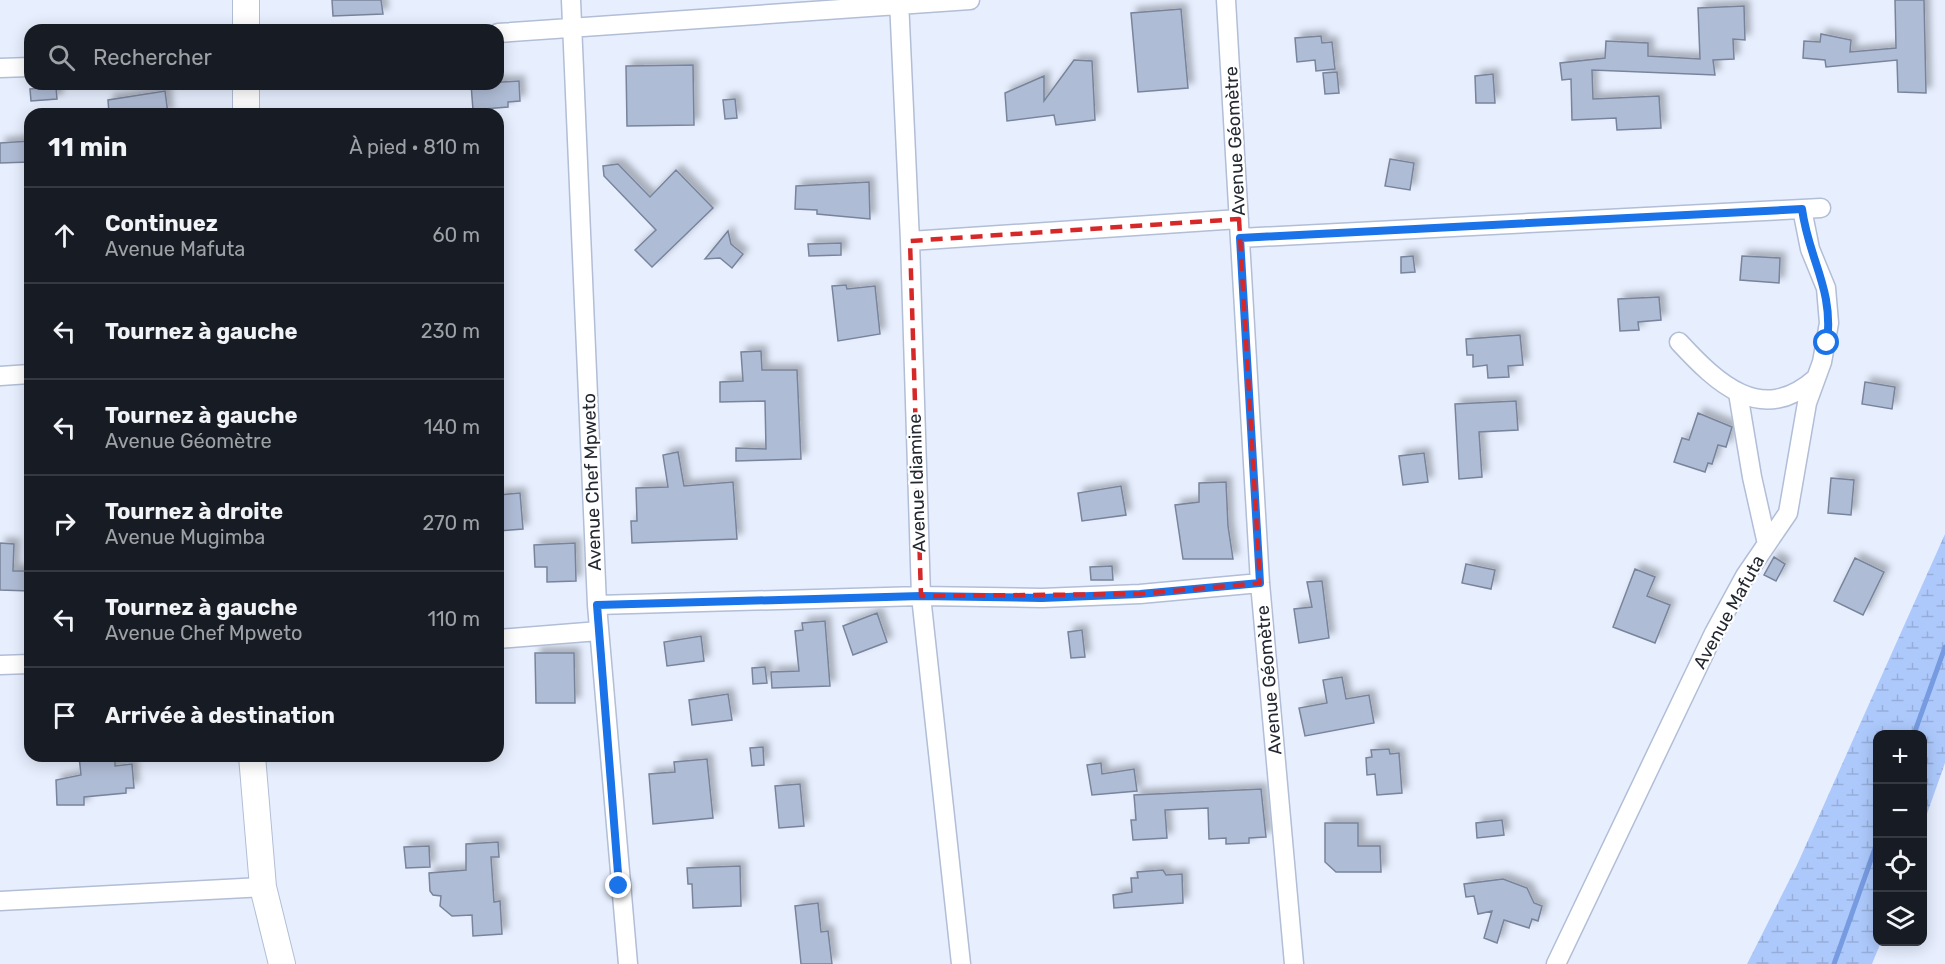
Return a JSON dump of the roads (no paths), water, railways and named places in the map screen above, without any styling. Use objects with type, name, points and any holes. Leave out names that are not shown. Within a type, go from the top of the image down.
[{"type":"street","points":[[246,0],[246,24]]},
{"type":"street","name":"Avenue Chef Mpweto","points":[[571,0],[597,605],[628,964]]},
{"type":"street","points":[[504,32],[899,2],[970,0]]},
{"type":"street","name":"Avenue Géomètre","points":[[1226,0],[1260,583],[1293,964]]},
{"type":"street","name":"Avenue Idiamine","points":[[899,2],[910,240],[921,596],[961,964]]},
{"type":"street","points":[[0,68],[24,67]]},
{"type":"street","points":[[246,90],[246,108]]},
{"type":"street","name":"Avenue Mafuta","points":[[1240,238],[1812,209],[1810,249],[1826,288],[1829,304],[1827,343],[1807,403],[1791,502],[1783,524],[1745,576],[1714,633],[1556,964]]},
{"type":"street","points":[[910,240],[1239,219]]},
{"type":"street","points":[[1679,342],[1723,385],[1756,399],[1775,399],[1803,390],[1815,379]]},
{"type":"street","points":[[0,376],[24,374]]},
{"type":"street","points":[[1738,393],[1752,477],[1767,544]]},
{"type":"street","points":[[597,605],[921,596],[1042,598],[1140,594],[1260,583]]},
{"type":"street","points":[[504,639],[599,631]]},
{"type":"street","points":[[0,665],[24,664]]},
{"type":"street","points":[[253,762],[264,888],[282,964]]},
{"type":"street","points":[[0,901],[264,888]]},
{"type":"waterway","points":[[1915,730],[1945,647]]},
{"type":"waterway","points":[[1834,964],[1873,854]]}]
